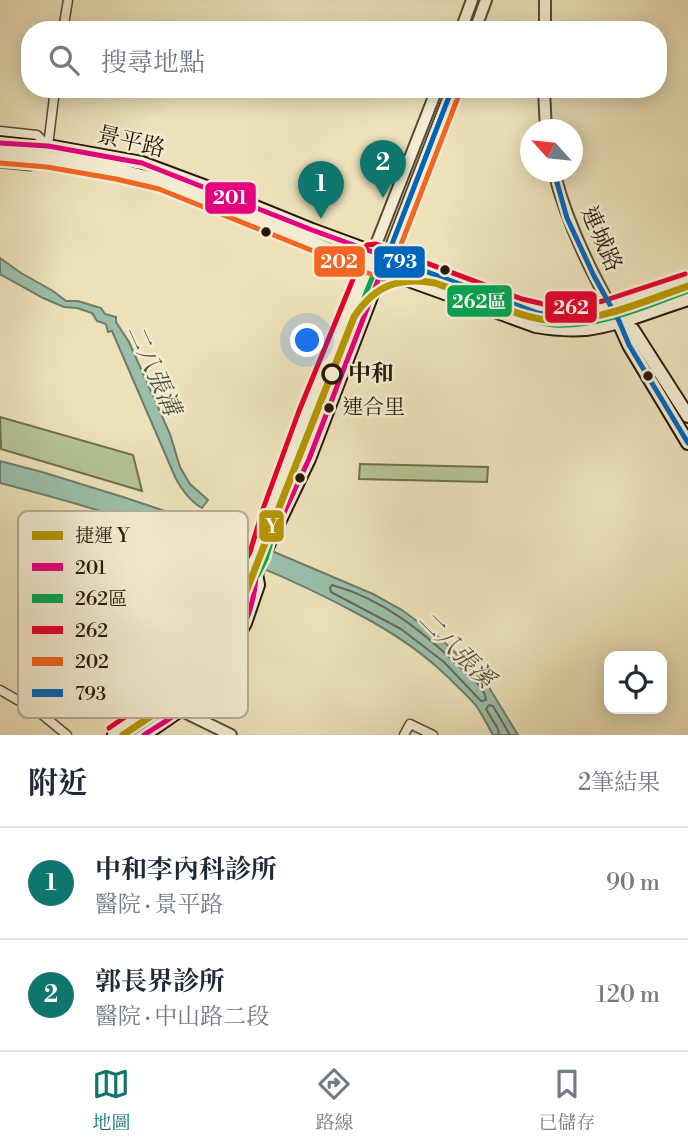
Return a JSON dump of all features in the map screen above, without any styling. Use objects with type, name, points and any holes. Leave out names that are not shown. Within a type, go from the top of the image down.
[{"type":"main road","points":[[0,143],[31,151]]},
{"type":"main road","points":[[0,154],[48,152]]},
{"type":"main road","name":"景平路","points":[[48,152],[142,163],[312,230],[538,313],[557,316],[584,314],[688,282]]},
{"type":"main road","name":"景平路","points":[[48,152],[162,181],[367,265],[536,326],[586,329],[688,299]]},
{"type":"main road","points":[[248,614],[258,585],[254,572],[267,539],[269,517],[373,252]]},
{"type":"main road","points":[[267,539],[279,525],[309,458],[387,257]]},
{"type":"main road","name":"連城路","points":[[611,307],[629,345],[688,443]]},
{"type":"main road","name":"連城路","points":[[619,321],[633,330],[688,416]]},
{"type":"main road","points":[[248,575],[254,572]]},
{"type":"main road","points":[[114,735],[138,718]]},
{"type":"main road","points":[[144,735],[168,718]]},
{"type":"street","points":[[64,21],[68,0]]},
{"type":"street","points":[[464,21],[472,0]]},
{"type":"street","points":[[478,21],[486,0]]},
{"type":"street","points":[[545,0],[545,21]]},
{"type":"street","points":[[48,152],[54,98]]},
{"type":"street","points":[[373,252],[433,98]]},
{"type":"street","points":[[387,257],[449,98]]},
{"type":"street","points":[[544,98],[545,119]]},
{"type":"street","name":"景平路","points":[[0,131],[37,135],[48,152],[30,166],[0,163]]},
{"type":"street","name":"連城路","points":[[557,182],[567,218],[611,307]]},
{"type":"street","points":[[0,690],[18,700]]},
{"type":"street","points":[[46,718],[67,735]]},
{"type":"street","points":[[196,718],[231,735]]},
{"type":"street","points":[[404,735],[410,724],[433,735]]},
{"type":"shaded area","points":[[0,417],[133,455],[142,491],[1,449]]},
{"type":"shaded area","points":[[360,464],[488,467],[487,482],[359,479]]},
{"type":"water","points":[[0,258],[66,301],[78,301],[101,308],[105,314],[116,317],[170,434],[180,467],[190,484],[208,500],[202,508],[187,495],[176,479],[112,331],[108,332],[106,324],[97,321],[92,313],[64,307],[0,274]]},
{"type":"water","points":[[0,461],[165,511],[99,511],[0,483]]},
{"type":"water","points":[[248,541],[373,594],[402,610],[441,639],[485,681],[518,735],[493,735],[475,704],[436,666],[400,639],[360,615],[248,563]]},
{"type":"metro line","name":"Y","points":[[248,587],[354,317],[379,291],[410,281],[435,283],[524,315],[548,320],[566,320],[620,310],[688,286]]},
{"type":"metro line","name":"Y","points":[[123,735],[147,718]]},
{"type":"transit line","name":"793","points":[[449,98],[387,257],[538,313],[557,316],[584,315]]},
{"type":"transit line","name":"202","points":[[0,163],[47,167],[159,189],[383,279],[390,273],[458,98]]},
{"type":"transit line","name":"201","points":[[0,143],[48,146],[142,163],[387,257],[309,459],[256,573],[248,615]]},
{"type":"transit line","name":"793","points":[[557,182],[567,218],[594,276],[629,345],[688,443]]},
{"type":"transit line","name":"262","points":[[248,556],[299,411],[367,245],[376,244],[522,299],[556,307],[603,301],[685,274]]},
{"type":"transit line","name":"262區","points":[[248,595],[266,559],[303,450],[378,263],[516,315],[554,325],[605,320],[688,291]]},
{"type":"transit line","name":"262","points":[[109,728],[124,718]]},
{"type":"transit line","name":"262區","points":[[130,735],[155,718]]},
{"type":"transit line","name":"201","points":[[144,735],[170,718]]},
{"type":"place","name":"郭長界診所","points":[[383,198]]},
{"type":"place","name":"中和李內科診所","points":[[321,219]]},
{"type":"place","name":"中和","points":[[332,374]]},
{"type":"place","name":"連合里","points":[[329,408]]},
{"type":"water label","name":"二八張溝","points":[[153,370]]},
{"type":"water label","name":"二八張溪","points":[[456,650]]}]
